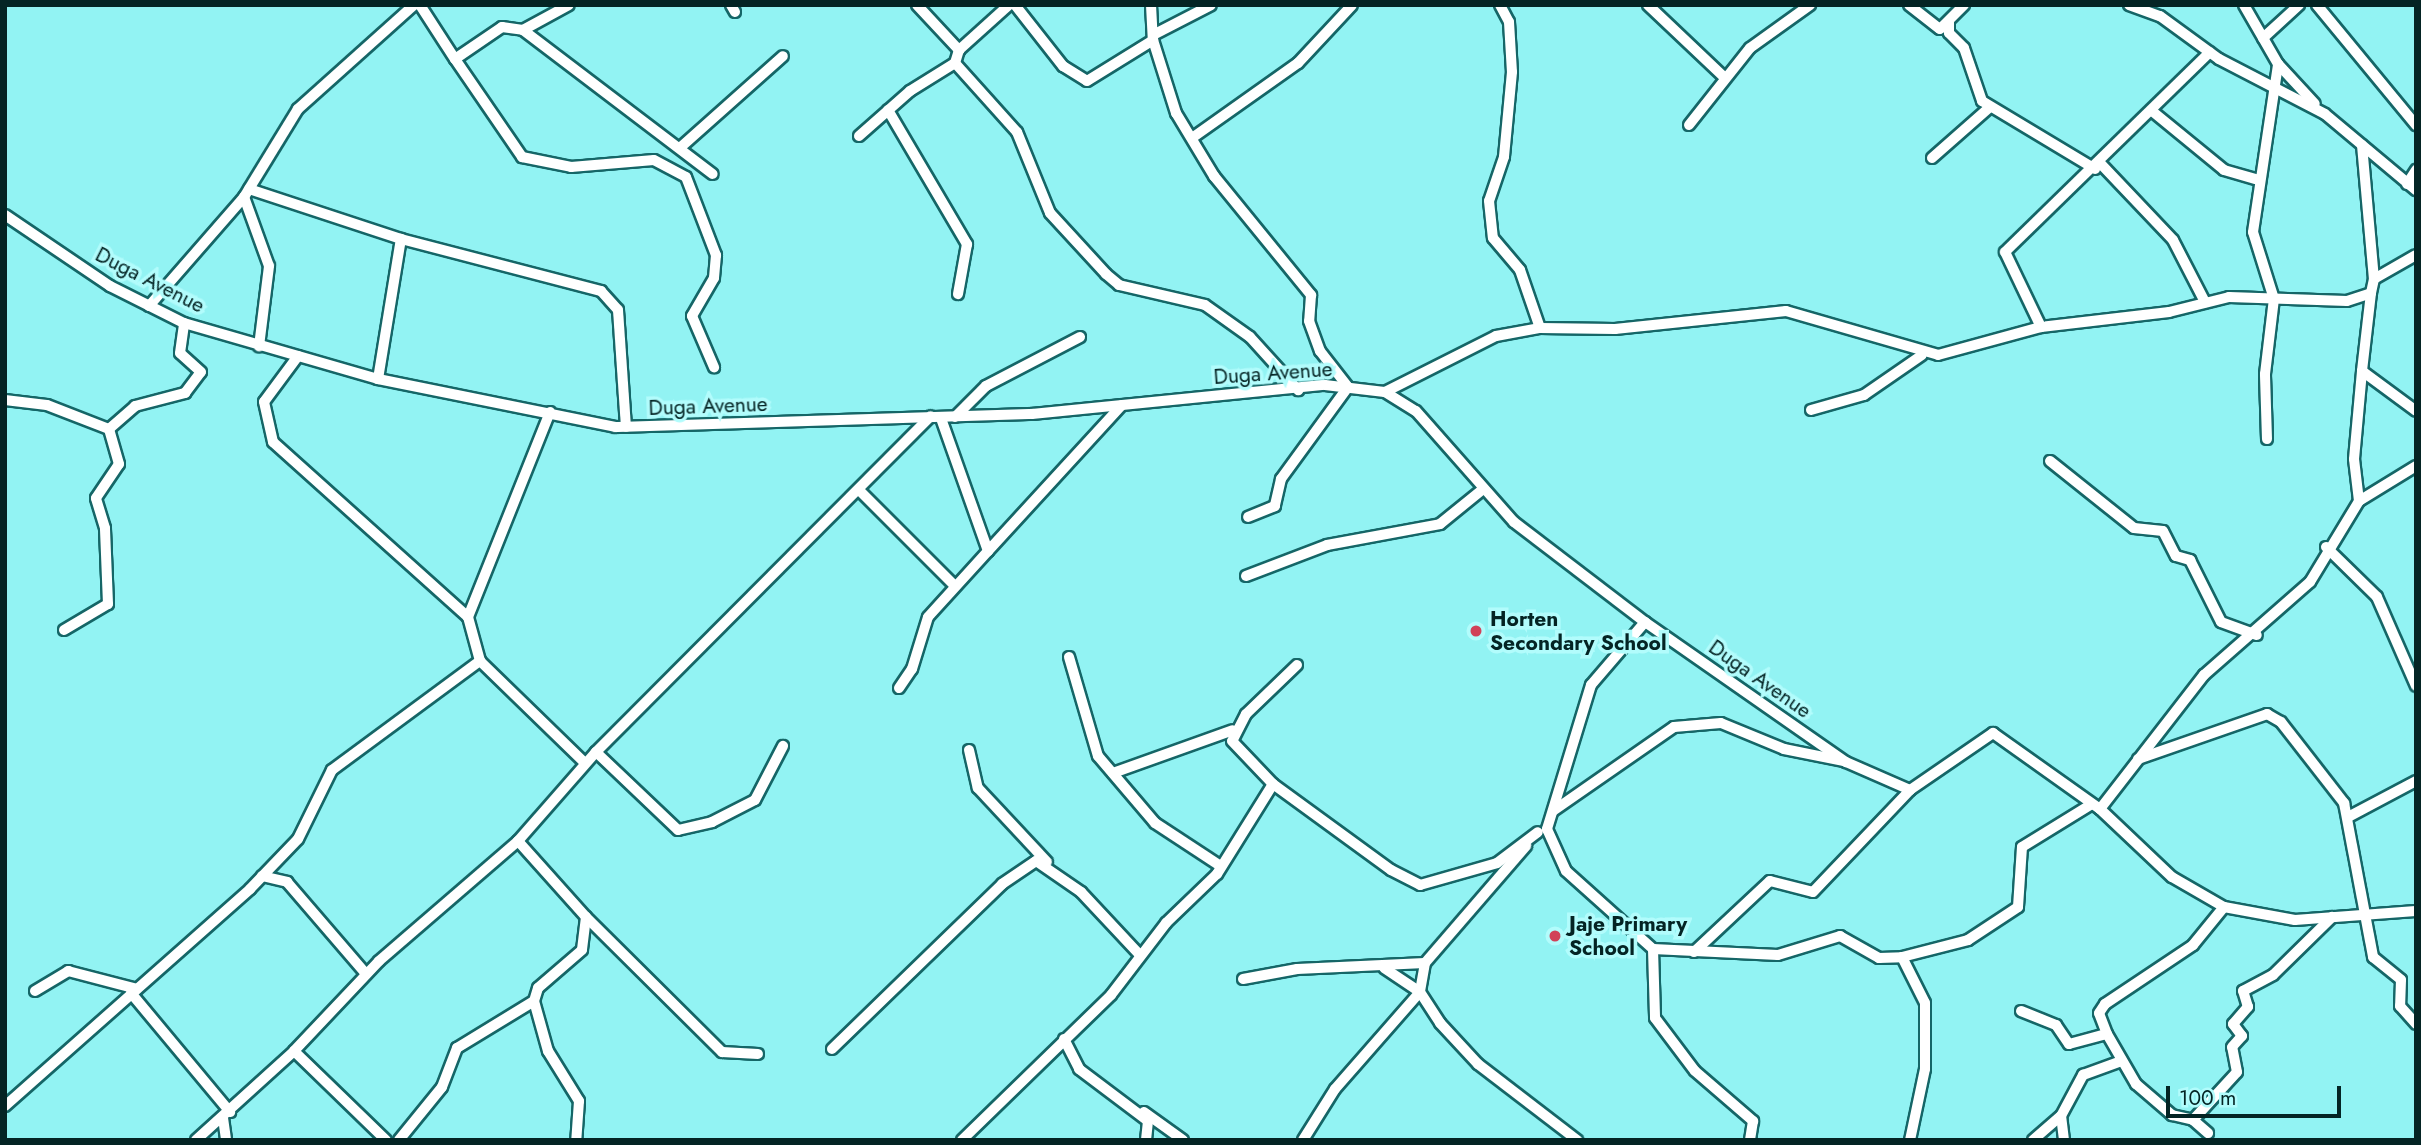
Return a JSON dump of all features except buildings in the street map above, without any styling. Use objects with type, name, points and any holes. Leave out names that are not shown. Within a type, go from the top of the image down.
[{"type":"street","points":[[149,306],[247,193],[298,109],[414,5]]},
{"type":"street","points":[[420,5],[522,157],[571,167],[654,160],[686,177],[716,255],[714,278],[692,316],[715,367]]},
{"type":"street","points":[[523,30],[569,5]]},
{"type":"street","points":[[917,5],[959,50]]},
{"type":"street","points":[[859,136],[888,110],[955,63],[959,50],[1009,5]]},
{"type":"street","points":[[1015,5],[1063,66],[1087,80],[1211,5]]},
{"type":"street","points":[[1151,5],[1153,38],[1176,113],[1214,176],[1311,295],[1309,321],[1320,351],[1348,387],[1280,479],[1275,506],[1248,517]]},
{"type":"street","points":[[1192,138],[1298,63],[1352,5]]},
{"type":"street","points":[[1500,5],[1509,22],[1512,72],[1504,158],[1489,201],[1493,238],[1520,270],[1540,328]]},
{"type":"street","points":[[1647,5],[1725,78]]},
{"type":"street","points":[[1909,5],[1937,28],[1950,22],[1964,5]]},
{"type":"street","points":[[2129,5],[2160,16],[2210,52],[2276,85],[2325,114]]},
{"type":"street","points":[[2244,5],[2278,64],[2325,114],[2411,187],[2416,170]]},
{"type":"street","points":[[2263,38],[2299,5]]},
{"type":"street","points":[[2316,5],[2416,125]]},
{"type":"street","points":[[1689,125],[1750,48],[1808,6]]},
{"type":"street","points":[[1950,22],[1975,91],[1989,108],[2097,166],[2173,240],[2205,302]]},
{"type":"street","points":[[455,59],[502,27],[523,30],[682,146],[713,174]]},
{"type":"street","points":[[2041,327],[2006,252],[2097,166],[2210,52]]},
{"type":"street","points":[[682,146],[783,56]]},
{"type":"street","points":[[955,63],[1017,132],[1050,213],[1106,274],[1119,285],[1205,305],[1250,337],[1298,390]]},
{"type":"street","points":[[2267,439],[2265,374],[2274,299],[2253,232],[2256,179],[2278,64]]},
{"type":"street","points":[[1932,158],[1989,108]]},
{"type":"street","points":[[888,110],[968,244],[958,294]]},
{"type":"street","points":[[2152,111],[2224,170],[2256,179]]},
{"type":"street","points":[[2359,501],[2354,460],[2374,279],[2362,145]]},
{"type":"street","points":[[247,193],[610,297],[618,310],[626,427]]},
{"type":"street","points":[[247,193],[269,266],[259,346]]},
{"type":"street","name":"Duga Avenue","points":[[7,220],[149,306],[184,323],[378,379],[626,427],[955,417],[1348,387],[1385,392],[1416,411],[1514,522],[1645,622],[1846,762],[1910,790]]},
{"type":"street","points":[[378,379],[401,239]]},
{"type":"street","points":[[2374,279],[2416,255]]},
{"type":"street","points":[[1385,392],[1496,336],[1540,328],[1615,329],[1786,311],[1922,355],[1990,346],[2041,327],[2205,302],[2274,299],[2321,304],[2371,293]]},
{"type":"street","points":[[109,429],[135,406],[185,393],[197,382],[201,373],[180,353],[184,323]]},
{"type":"street","points":[[955,417],[986,386],[1080,337]]},
{"type":"street","points":[[1811,410],[1864,395],[1922,355]]},
{"type":"street","points":[[298,356],[264,402],[273,442],[468,617],[480,662],[585,763]]},
{"type":"street","points":[[2362,371],[2416,411]]},
{"type":"street","points":[[5,400],[47,405],[109,429]]},
{"type":"street","points":[[899,688],[912,670],[928,617],[1122,405]]},
{"type":"street","points":[[468,617],[550,412]]},
{"type":"street","points":[[196,1140],[294,1051],[366,974],[518,841],[596,751],[936,417],[989,551]]},
{"type":"street","points":[[64,630],[108,604],[105,528],[96,498],[119,464],[109,429]]},
{"type":"street","points":[[2050,461],[2134,528],[2162,531],[2176,556],[2190,560],[2221,622],[2257,635]]},
{"type":"street","points":[[1542,830],[1566,871],[1653,949],[1778,955],[1839,936],[1879,958],[1902,957],[1968,940],[2002,922],[2018,907],[2022,847],[2096,806],[2138,759],[2204,675],[2257,635],[2310,583],[2326,547],[2359,501],[2416,466]]},
{"type":"street","points":[[1246,576],[1327,545],[1440,524],[1483,489]]},
{"type":"street","points":[[859,490],[955,586]]},
{"type":"street","points":[[2326,547],[2377,597],[2411,662],[2416,686]]},
{"type":"street","points":[[1303,1140],[1335,1089],[1420,992],[1424,962],[1542,830],[1552,811],[1591,685],[1645,622]]},
{"type":"street","points":[[1069,657],[1087,711],[1086,730],[1113,773],[1155,823],[1219,865]]},
{"type":"street","points":[[5,1106],[262,876],[299,839],[320,784],[332,771],[480,662]]},
{"type":"street","points":[[1113,773],[1233,730],[1297,665]]},
{"type":"street","points":[[2138,759],[2267,714],[2281,722],[2350,816],[2362,914],[2373,957],[2401,980],[2400,1006],[2416,1024]]},
{"type":"street","points":[[1552,811],[1674,727],[1721,723],[1784,749],[1846,762]]},
{"type":"street","points":[[1233,730],[1239,753],[1273,784],[1420,886],[1497,863],[1542,830]]},
{"type":"street","points":[[1694,952],[1770,881],[1813,892],[1910,790],[1993,733],[2096,806],[2172,877],[2224,907],[2295,920],[2416,911]]},
{"type":"street","points":[[596,751],[678,830],[712,822],[755,800],[783,746]]},
{"type":"street","points":[[969,750],[978,788],[1139,954]]},
{"type":"street","points":[[2350,816],[2416,781]]},
{"type":"street","points":[[962,1140],[1111,995],[1139,954],[1217,874],[1219,865],[1273,784]]},
{"type":"street","points":[[518,841],[586,917],[722,1052],[758,1054]]},
{"type":"street","points":[[832,1049],[1002,884],[1028,864],[1047,862]]},
{"type":"street","points":[[262,876],[287,882],[366,974]]},
{"type":"street","points":[[2208,1133],[2193,1120],[2172,1115],[2119,1062],[2099,1013],[2105,1004],[2193,945],[2224,907]]},
{"type":"street","points":[[576,1140],[579,1101],[548,1051],[534,1001],[538,988],[582,950],[586,917]]},
{"type":"street","points":[[2193,1120],[2237,1072],[2232,1048],[2242,1036],[2233,1024],[2248,1007],[2243,990],[2273,975],[2332,917]]},
{"type":"street","points":[[1653,949],[1655,1017],[1695,1071],[1752,1121],[1750,1140]]},
{"type":"street","points":[[1902,957],[1926,1003],[1925,1069],[1910,1140]]},
{"type":"street","points":[[1243,979],[1297,969],[1384,968],[1424,962]]},
{"type":"street","points":[[1384,968],[1420,992],[1478,1064],[1577,1140]]},
{"type":"street","points":[[35,991],[68,971],[134,991],[226,1115],[226,1140]]},
{"type":"street","points":[[399,1140],[442,1087],[457,1048],[534,1001]]},
{"type":"street","points":[[2021,1011],[2056,1025],[2069,1044],[2106,1034]]},
{"type":"street","points":[[1063,1039],[1079,1069],[1148,1121],[1146,1140]]},
{"type":"street","points":[[294,1051],[386,1140]]},
{"type":"street","points":[[2033,1140],[2061,1116],[2083,1075],[2119,1062]]},
{"type":"street","points":[[1129,1101],[1183,1140]]},
{"type":"street","points":[[2061,1116],[2064,1140]]},
{"type":"place","name":"Horten Secondary School","points":[[1476,631]]},
{"type":"place","name":"Jaje Primary School","points":[[1555,936]]}]
